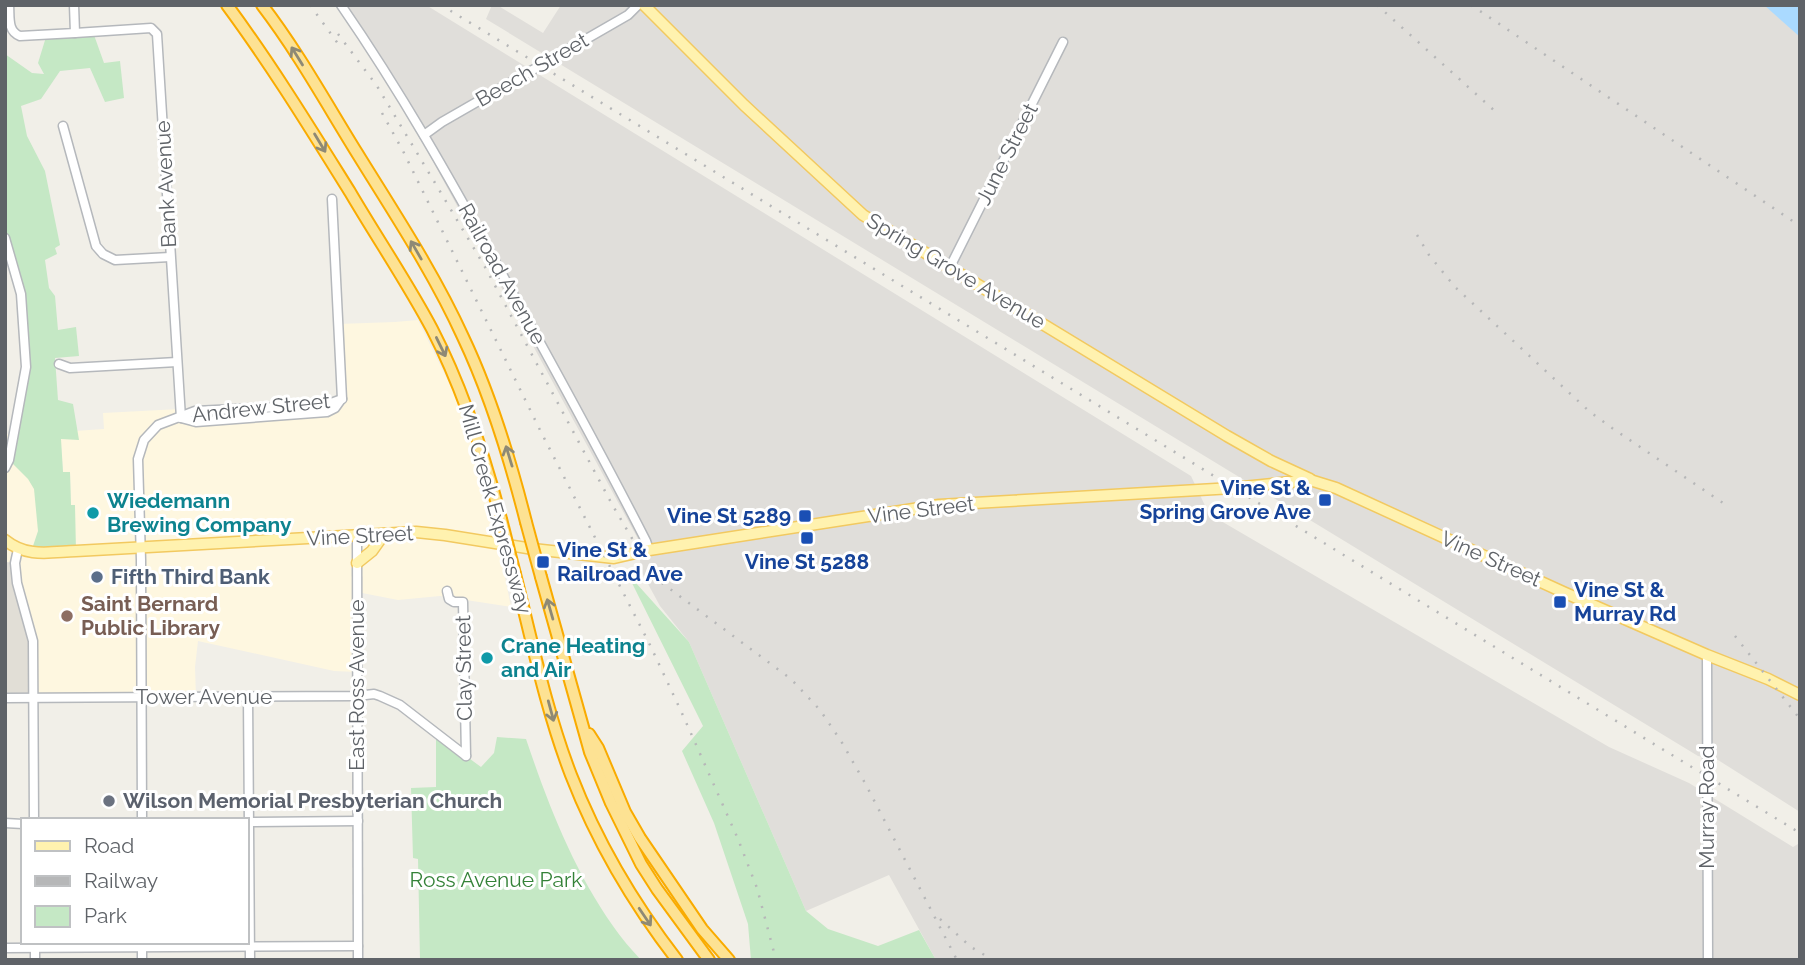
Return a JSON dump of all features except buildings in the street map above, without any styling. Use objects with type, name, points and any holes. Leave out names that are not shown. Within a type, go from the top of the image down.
[{"type":"highway","name":"Mill Creek Expressway","points":[[227,5],[292,97],[411,291],[448,363],[473,424],[501,519],[554,722],[571,774],[607,854],[637,904],[677,960]]},
{"type":"highway","name":"Mill Creek Expressway","points":[[262,5],[302,63],[403,228],[462,334],[510,458],[541,577],[600,778],[641,864],[675,916],[709,960]]},
{"type":"highway","points":[[582,722],[640,838],[702,929],[729,960]]},
{"type":"main road","name":"Spring Grove Avenue","points":[[644,5],[744,105],[863,215],[1227,436],[1310,480]]},
{"type":"main road","name":"Vine Street","points":[[18,549],[31,552],[140,548],[416,532],[614,558],[649,550],[939,505],[1233,488],[1310,480],[1336,488],[1800,695]]},
{"type":"main road","points":[[357,563],[372,551],[384,534]]},
{"type":"main road","points":[[5,540],[18,549]]},
{"type":"street","name":"Bank Avenue","points":[[9,5],[10,28],[17,35],[151,28],[157,34],[181,418]]},
{"type":"street","points":[[74,5],[75,33]]},
{"type":"street","name":"Railroad Avenue","points":[[341,5],[425,135],[570,397],[649,550]]},
{"type":"street","name":"Beech Street","points":[[425,135],[442,122],[628,15],[638,5]]},
{"type":"street","name":"June Street","points":[[950,267],[1063,42]]},
{"type":"street","points":[[63,125],[96,246],[103,254],[115,260],[170,257]]},
{"type":"street","name":"Andrew Street","points":[[181,418],[196,422],[327,412],[335,408],[342,399],[332,199]]},
{"type":"street","points":[[5,238],[21,294],[26,367],[9,460],[5,468]]},
{"type":"street","points":[[60,364],[70,368],[177,362]]},
{"type":"street","points":[[142,818],[138,459],[140,449],[158,425],[181,418]]},
{"type":"street","name":"East Ross Avenue","points":[[357,537],[358,960]]},
{"type":"street","points":[[18,549],[15,563],[17,583],[33,641],[34,818]]},
{"type":"street","name":"Clay Street","points":[[400,705],[466,756],[463,602],[454,602],[447,591]]},
{"type":"street","name":"Murray Road","points":[[1707,655],[1708,960]]},
{"type":"street","name":"Tower Avenue","points":[[5,698],[373,694],[400,705]]},
{"type":"street","points":[[247,697],[248,818]]},
{"type":"street","points":[[250,960],[248,822],[358,821]]},
{"type":"street","points":[[5,948],[35,945],[142,944],[358,946]]},
{"type":"street","points":[[142,944],[142,960]]},
{"type":"street","points":[[35,945],[35,960]]},
{"type":"shaded area","points":[[336,5],[426,5],[1191,476],[1209,514],[1609,747],[1689,783],[1793,847],[1800,845],[1800,960],[936,960],[889,875],[806,911],[689,642],[660,606],[641,571],[638,539],[405,110]]},
{"type":"shaded area","points":[[492,5],[497,5],[543,33],[561,5],[1800,5],[1800,812],[1718,760],[1698,756],[486,19]]},
{"type":"shaded area","points":[[418,320],[453,391],[476,456],[511,607],[440,596],[398,600],[357,592],[357,672],[334,671],[198,641],[196,697],[34,698],[15,563],[5,562],[5,434],[14,435],[38,490],[38,531],[74,505],[71,505],[70,472],[63,472],[60,432],[104,429],[103,413],[180,409],[181,417],[195,411],[331,403],[342,398],[338,324]]},
{"type":"shaded area","points":[[5,562],[15,563],[33,641],[34,698],[5,698]]},
{"type":"green space","points":[[94,35],[104,63],[120,61],[124,98],[105,102],[90,68],[60,71],[41,99],[21,106],[27,136],[45,171],[60,245],[55,248],[57,254],[45,260],[49,288],[55,296],[58,330],[76,327],[79,356],[55,358],[58,400],[73,404],[79,440],[61,439],[63,472],[70,472],[71,505],[75,505],[76,551],[31,552],[38,531],[34,489],[9,460],[24,379],[21,294],[5,238],[5,54],[32,73],[44,74],[38,63],[46,37]]},
{"type":"green space","points":[[627,573],[689,642],[806,911],[828,929],[878,946],[919,930],[936,960],[751,960],[748,924],[714,823],[682,751],[703,726]]},
{"type":"green space","name":"Ross Avenue Park","points":[[436,734],[481,767],[494,753],[497,737],[526,739],[543,788],[574,859],[616,930],[641,960],[420,960],[418,859],[413,858],[411,788],[436,787]]},
{"type":"water","points":[[1764,5],[1800,5],[1800,37]]},
{"type":"railway","points":[[310,5],[339,45]]},
{"type":"railway","points":[[441,5],[1800,833]]},
{"type":"railway","points":[[1377,5],[1496,112]]},
{"type":"railway","points":[[1471,5],[1800,226]]},
{"type":"railway","points":[[338,34],[377,86],[485,267],[640,552],[662,583],[791,679],[820,710],[865,783],[957,960]]},
{"type":"railway","points":[[382,113],[681,711],[757,888],[776,960]]},
{"type":"railway","points":[[1417,235],[1429,255],[1455,287],[1590,412],[1726,505]]},
{"type":"railway","points":[[1735,636],[1800,719]]},
{"type":"railway","points":[[940,919],[971,947],[993,960]]},
{"type":"place","name":"Vine St & Spring Grove Ave","points":[[1325,500]]},
{"type":"place","name":"Wiedemann Brewing Company","points":[[93,513]]},
{"type":"place","name":"Vine St 5289","points":[[805,516]]},
{"type":"place","name":"Vine St 5288","points":[[807,538]]},
{"type":"place","name":"Vine St & Railroad Ave","points":[[543,562]]},
{"type":"place","name":"Fifth Third Bank","points":[[97,577]]},
{"type":"place","name":"Vine St & Murray Rd","points":[[1560,602]]},
{"type":"place","name":"Saint Bernard Public Library","points":[[67,616]]},
{"type":"place","name":"Crane Heating and Air","points":[[487,658]]},
{"type":"place","name":"Wilson Memorial Presbyterian Church","points":[[109,801]]}]
